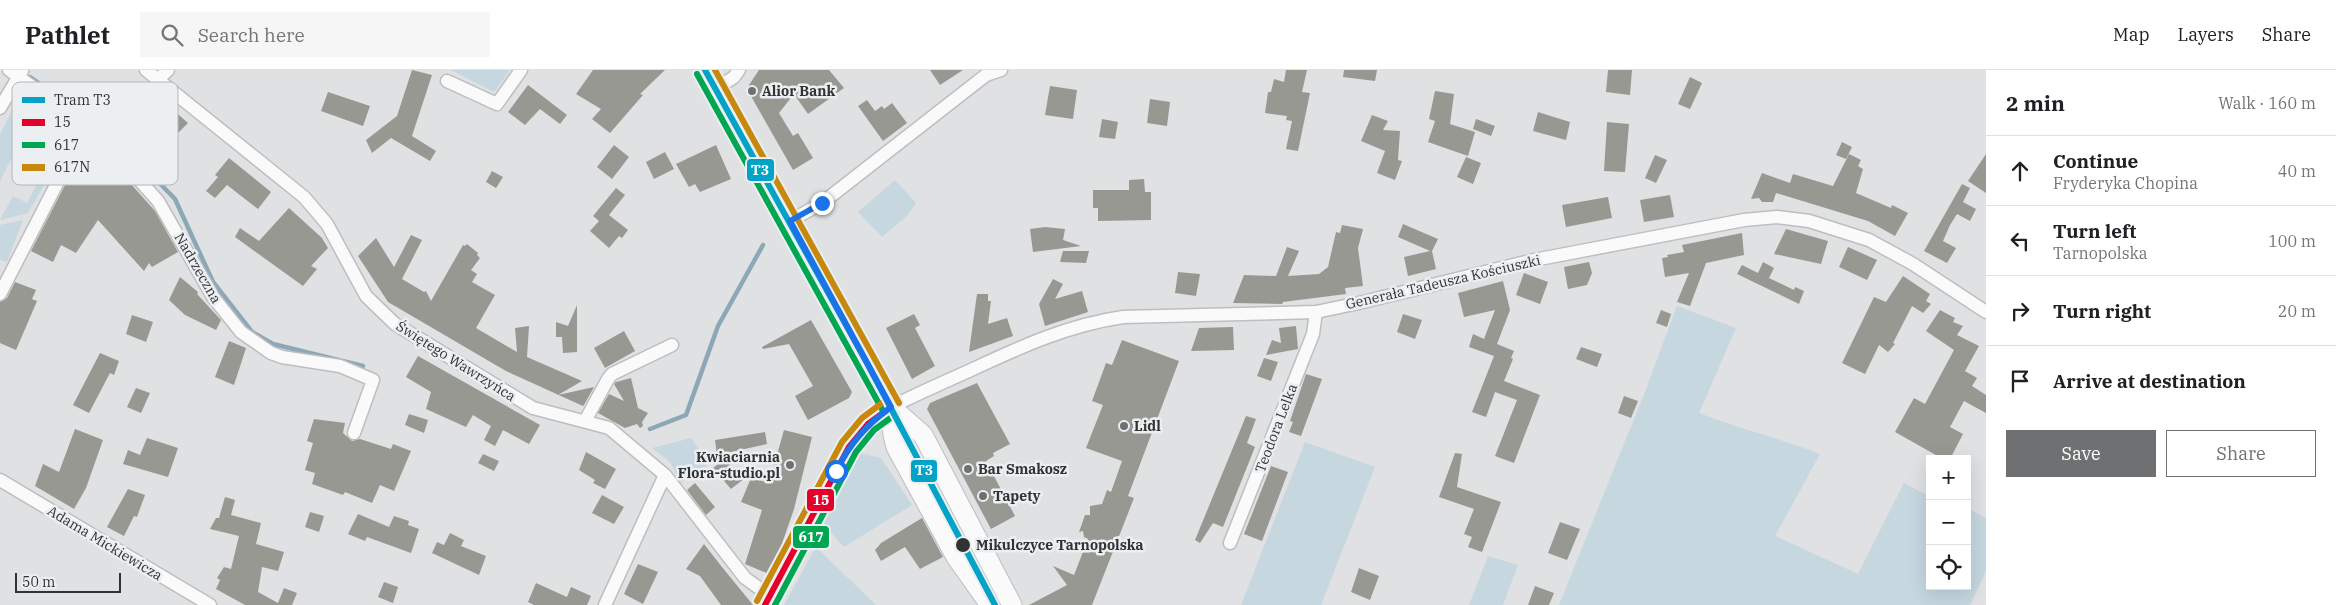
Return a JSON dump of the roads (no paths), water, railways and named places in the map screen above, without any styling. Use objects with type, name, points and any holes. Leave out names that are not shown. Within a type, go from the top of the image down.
[{"type":"main road","points":[[705,70],[891,407],[923,435],[1012,605]]},
{"type":"main road","points":[[768,601],[849,447],[868,424],[891,407]]},
{"type":"main road","points":[[891,407],[896,447],[956,557],[990,605]]},
{"type":"street","name":"Świętego Wawrzyńca","points":[[146,70],[160,82]]},
{"type":"street","points":[[157,80],[168,70]]},
{"type":"street","points":[[447,81],[497,104],[521,70]]},
{"type":"street","points":[[716,88],[734,77],[739,70]]},
{"type":"street","points":[[790,221],[822,203],[986,75],[1001,70]]},
{"type":"street","points":[[0,108],[16,72]]},
{"type":"street","name":"Nadrzeczna","points":[[16,72],[29,82]]},
{"type":"street","name":"Świętego Wawrzyńca","points":[[178,97],[304,197],[327,224],[366,296],[395,324],[533,408],[609,428],[665,476],[745,578],[768,601]]},
{"type":"street","points":[[0,294],[56,185]]},
{"type":"street","name":"Nadrzeczna","points":[[144,185],[158,202],[213,297],[241,332],[264,349],[282,357],[340,366],[373,380],[354,433]]},
{"type":"street","name":"Generała Tadeusza Kościuszki","points":[[891,407],[1015,350],[1072,327],[1098,320],[1122,317],[1316,312],[1432,286],[1534,260],[1744,220],[1777,217],[1809,221],[1869,240],[1913,264],[1986,312]]},
{"type":"street","name":"Teodora Lelka","points":[[1230,543],[1313,334],[1316,312]]},
{"type":"street","points":[[585,421],[612,374],[672,345]]},
{"type":"street","points":[[605,605],[665,476]]},
{"type":"street","name":"Adama Mickiewicza","points":[[0,480],[210,605]]},
{"type":"waterway","points":[[30,77],[37,82]]},
{"type":"waterway","points":[[161,185],[175,199],[213,282],[252,332],[273,344],[363,366]]},
{"type":"waterway","points":[[650,429],[686,415],[718,326],[763,245]]},
{"type":"tram line","name":"T3","points":[[705,70],[867,363],[995,605]]},
{"type":"place","name":"Alior Bank","points":[[752,91]]},
{"type":"place","name":"Lidl","points":[[1124,426]]},
{"type":"place","name":"Kwiaciarnia Flora-studio.pl","points":[[790,465]]},
{"type":"place","name":"Bar Smakosz","points":[[968,469]]},
{"type":"place","name":"Tapety","points":[[983,496]]},
{"type":"place","name":"Mikulczyce Tarnopolska","points":[[963,545]]}]
